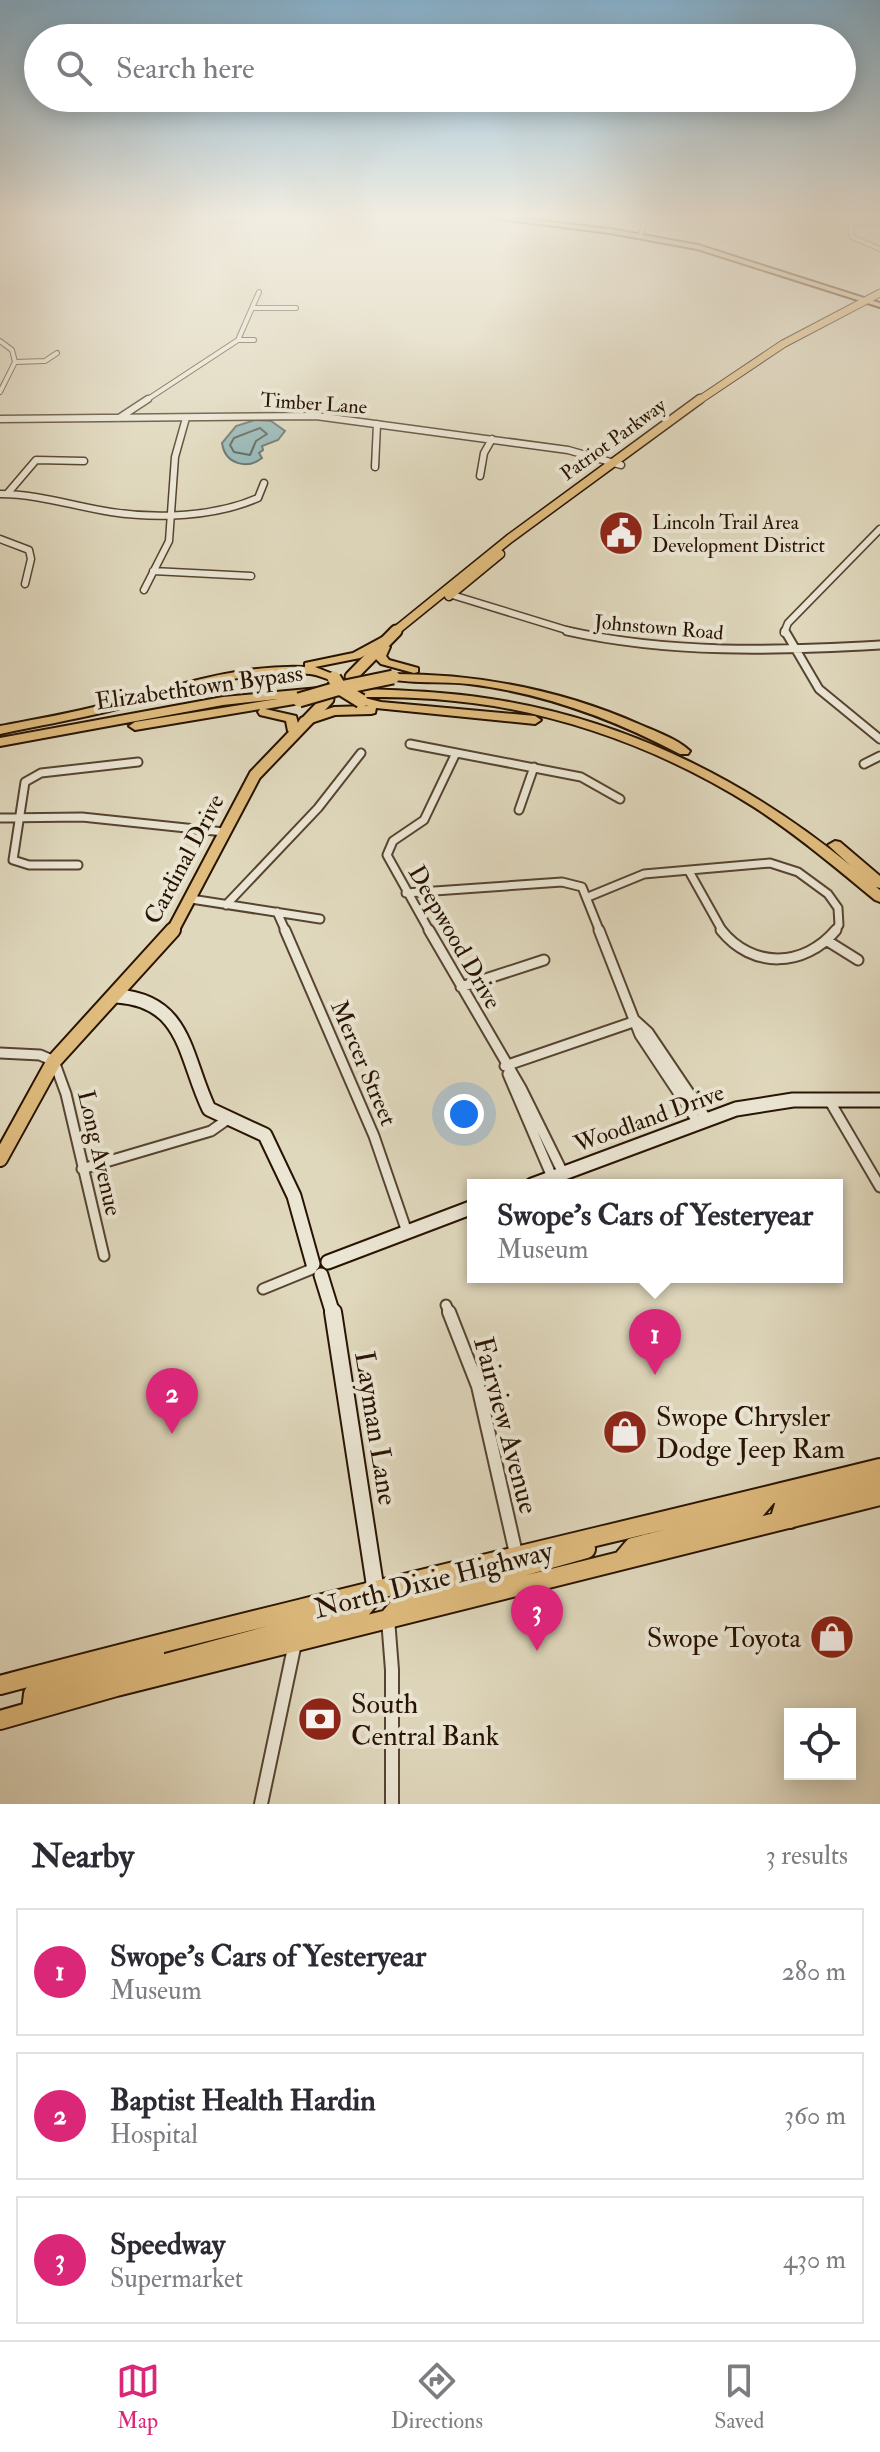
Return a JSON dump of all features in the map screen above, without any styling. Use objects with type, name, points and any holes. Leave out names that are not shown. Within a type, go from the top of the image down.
[{"type":"highway","points":[[0,731],[233,678],[348,659],[388,642]]},
{"type":"highway","points":[[388,642],[380,657],[397,667],[493,684],[608,716],[653,734],[684,751]]},
{"type":"highway","points":[[233,678],[317,669],[361,701],[555,723],[662,751]]},
{"type":"highway","points":[[0,743],[223,715],[299,700],[337,683],[425,676],[493,684]]},
{"type":"highway","name":"Elizabethtown Bypass","points":[[0,731],[247,691],[381,684],[455,689],[547,705],[627,728],[684,751],[780,804],[880,883]]},
{"type":"highway","name":"Elizabethtown Bypass","points":[[0,743],[257,697],[382,691],[454,697],[535,710],[614,732],[662,751],[735,787],[788,821],[880,897]]},
{"type":"highway","points":[[305,721],[342,709],[428,709]]},
{"type":"highway","points":[[223,715],[287,715],[292,719],[294,731]]},
{"type":"main road","name":"Patriot Parkway","points":[[351,677],[388,642],[400,638],[446,593],[617,464],[761,365],[871,302]]},
{"type":"main road","name":"Cardinal Drive","points":[[0,1159],[54,1061],[163,946],[255,775],[328,699]]},
{"type":"main road","name":"North Dixie Highway","points":[[0,1685],[290,1609],[376,1592],[880,1468]]},
{"type":"main road","points":[[784,1520],[784,1505],[795,1499],[880,1476]]},
{"type":"main road","points":[[784,1520],[797,1508],[880,1487]]},
{"type":"main road","points":[[622,1560],[633,1547],[750,1517],[768,1496]]},
{"type":"main road","name":"North Dixie Highway","points":[[0,1720],[880,1496]]},
{"type":"main road","points":[[388,1619],[404,1600],[644,1532],[651,1525]]},
{"type":"main road","points":[[35,1709],[48,1695],[361,1610],[376,1592]]},
{"type":"main road","points":[[35,1709],[33,1694],[42,1684],[154,1653],[166,1642]]},
{"type":"street","points":[[118,419],[238,340],[256,302]]},
{"type":"street","points":[[254,308],[296,308]]},
{"type":"street","points":[[238,340],[254,340]]},
{"type":"street","points":[[0,341],[12,350],[15,362],[1,389]]},
{"type":"street","points":[[15,362],[45,361],[57,353]]},
{"type":"street","name":"Timber Lane","points":[[0,419],[295,415],[568,450],[617,464]]},
{"type":"street","points":[[144,590],[169,541],[170,512],[184,418]]},
{"type":"street","points":[[375,467],[377,424]]},
{"type":"street","points":[[480,476],[484,453],[492,439]]},
{"type":"street","points":[[4,494],[36,460],[84,461]]},
{"type":"street","points":[[4,494],[37,496],[114,513],[170,512],[244,505],[260,495],[264,483]]},
{"type":"street","points":[[880,529],[788,623],[784,633],[819,689],[880,739]]},
{"type":"street","points":[[0,539],[29,550],[31,559],[25,584]]},
{"type":"street","points":[[153,571],[225,572],[251,576]]},
{"type":"street","name":"Johnstown Road","points":[[446,593],[599,640],[739,650],[880,645]]},
{"type":"street","points":[[410,744],[581,777],[620,799]]},
{"type":"street","points":[[226,905],[318,808],[361,753]]},
{"type":"street","name":"Deepwood Drive","points":[[456,753],[424,820],[389,847],[388,859],[505,1066],[558,1175]]},
{"type":"street","points":[[864,764],[880,756]]},
{"type":"street","points":[[78,865],[15,863],[11,854],[21,817],[25,782],[34,774],[138,762]]},
{"type":"street","points":[[519,810],[534,767]]},
{"type":"street","points":[[0,818],[109,818],[224,832]]},
{"type":"street","points":[[588,897],[644,874],[690,873],[756,862],[778,864],[798,872],[828,894],[838,908],[839,925],[826,940],[785,959],[763,959],[742,952],[723,933],[690,873]]},
{"type":"street","points":[[406,893],[562,882],[580,885],[588,897],[640,1035],[702,1119]]},
{"type":"street","points":[[191,899],[320,919]]},
{"type":"street","name":"Mercer Street","points":[[277,912],[374,1136],[407,1232]]},
{"type":"street","points":[[826,940],[858,960]]},
{"type":"street","points":[[461,987],[544,960]]},
{"type":"street","name":"Layman Lane","points":[[117,996],[132,995],[156,1003],[169,1013],[205,1102],[214,1113],[254,1128],[270,1142],[288,1183],[331,1302],[376,1592]]},
{"type":"street","points":[[505,1066],[636,1021]]},
{"type":"street","points":[[0,1053],[40,1055],[54,1061]]},
{"type":"street","name":"Long Avenue","points":[[54,1061],[66,1094],[104,1256]]},
{"type":"street","points":[[829,1100],[880,1187]]},
{"type":"street","name":"Woodland Drive","points":[[548,1179],[702,1119],[749,1106],[880,1100]]},
{"type":"street","points":[[82,1169],[211,1131],[228,1119]]},
{"type":"street","points":[[263,1289],[467,1209]]},
{"type":"street","name":"Fairview Avenue","points":[[446,1305],[478,1386],[517,1558]]},
{"type":"street","points":[[388,1619],[392,1670],[392,1804]]},
{"type":"street","points":[[261,1804],[295,1643]]},
{"type":"water","points":[[255,420],[271,421],[285,431],[278,440],[262,446],[263,450],[259,453],[262,458],[250,464],[238,463],[227,456],[222,443],[236,426]]},
{"type":"place","name":"Lincoln Trail Area Development District","points":[[621,533]]},
{"type":"place","name":"Swope's Cars of Yesteryear","points":[[655,1375]]},
{"type":"place","name":"Swope Chrysler Dodge Jeep Ram","points":[[625,1432]]},
{"type":"place","name":"Baptist Health Hardin","points":[[172,1434]]},
{"type":"place","name":"Swope Toyota","points":[[832,1637]]},
{"type":"place","name":"Speedway","points":[[537,1651]]},
{"type":"place","name":"South Central Bank","points":[[320,1719]]}]
